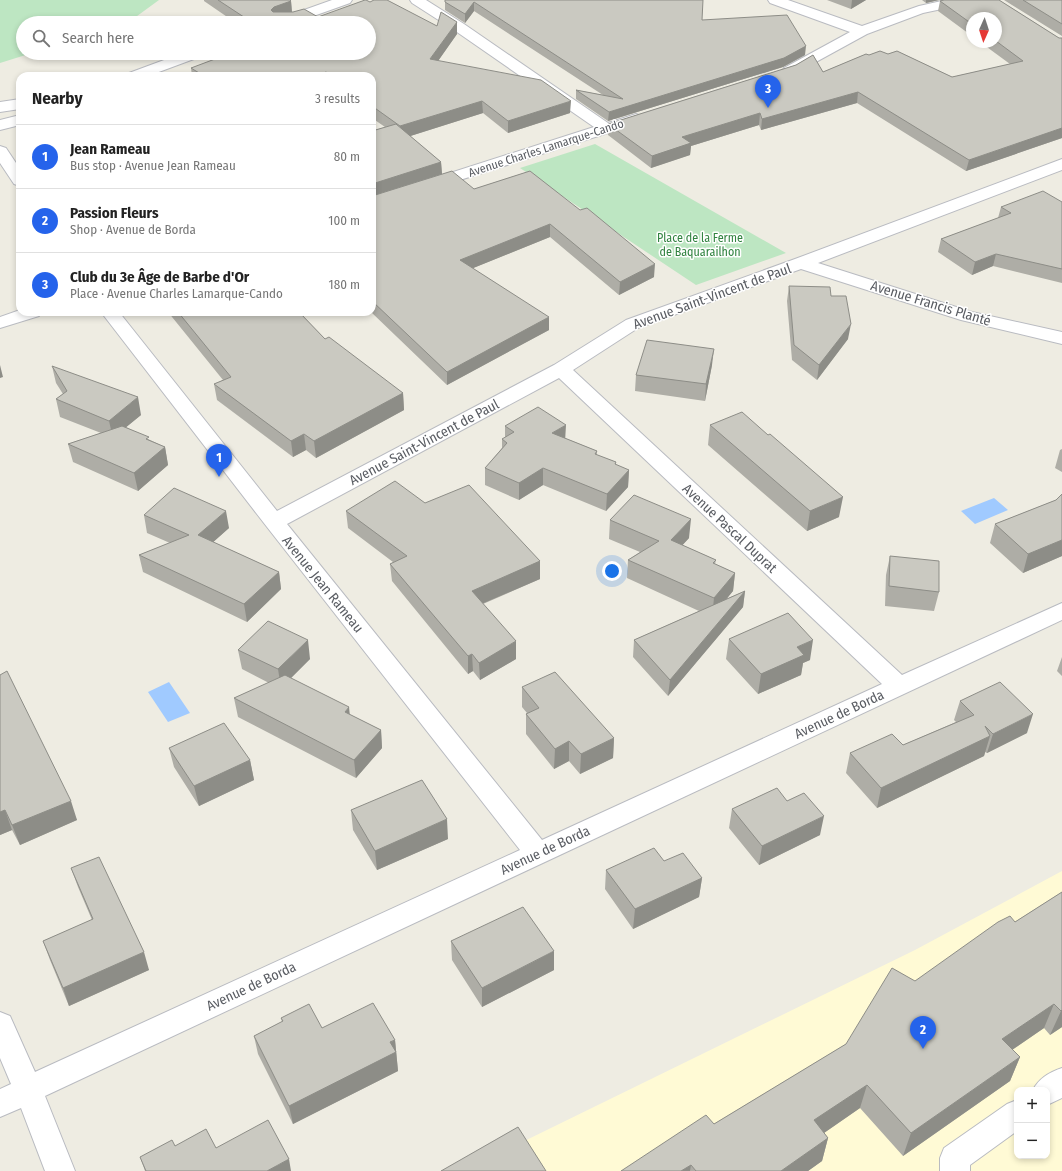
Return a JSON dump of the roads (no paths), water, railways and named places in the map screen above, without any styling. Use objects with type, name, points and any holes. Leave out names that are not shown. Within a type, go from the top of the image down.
[{"type":"street","points":[[300,16],[345,0]]},
{"type":"street","points":[[417,0],[459,27],[606,129]]},
{"type":"street","points":[[775,0],[862,31]]},
{"type":"street","points":[[776,75],[789,71],[862,31],[918,10],[965,0]]},
{"type":"street","points":[[145,72],[178,60]]},
{"type":"street","points":[[0,107],[16,105]]},
{"type":"street","points":[[0,114],[2,120],[0,125]]},
{"type":"street","name":"Avenue Charles Lamarque-Cando","points":[[376,202],[649,115]]},
{"type":"street","points":[[0,125],[16,121]]},
{"type":"street","points":[[0,151],[16,175]]},
{"type":"street","name":"Avenue Saint-Vincent de Paul","points":[[274,522],[561,369],[632,324],[801,263],[1062,164]]},
{"type":"street","name":"Avenue Francis Planté","points":[[801,263],[967,316],[1062,338]]},
{"type":"street","points":[[0,323],[21,316]]},
{"type":"street","name":"Avenue Jean Rameau","points":[[113,316],[274,522],[538,854]]},
{"type":"street","name":"Avenue Pascal Duprat","points":[[561,369],[899,686]]},
{"type":"street","name":"Avenue de Borda","points":[[0,1103],[1062,611]]},
{"type":"street","points":[[0,1025],[28,1089],[60,1171]]},
{"type":"street","points":[[1050,1090],[1062,1081]]},
{"type":"street","points":[[955,1171],[955,1158],[1014,1116]]},
{"type":"water","points":[[994,498],[1008,510],[975,524],[961,511]]},
{"type":"water","points":[[169,682],[190,713],[168,722],[148,692]]},
{"type":"place","name":"Club du 3e Âge de Barbe d'Or","points":[[768,108]]},
{"type":"place","name":"Jean Rameau","points":[[219,477]]},
{"type":"place","name":"Passion Fleurs","points":[[923,1049]]},
{"type":"park label","name":"Place de la Ferme de Baquarailhon","points":[[700,245]]}]
